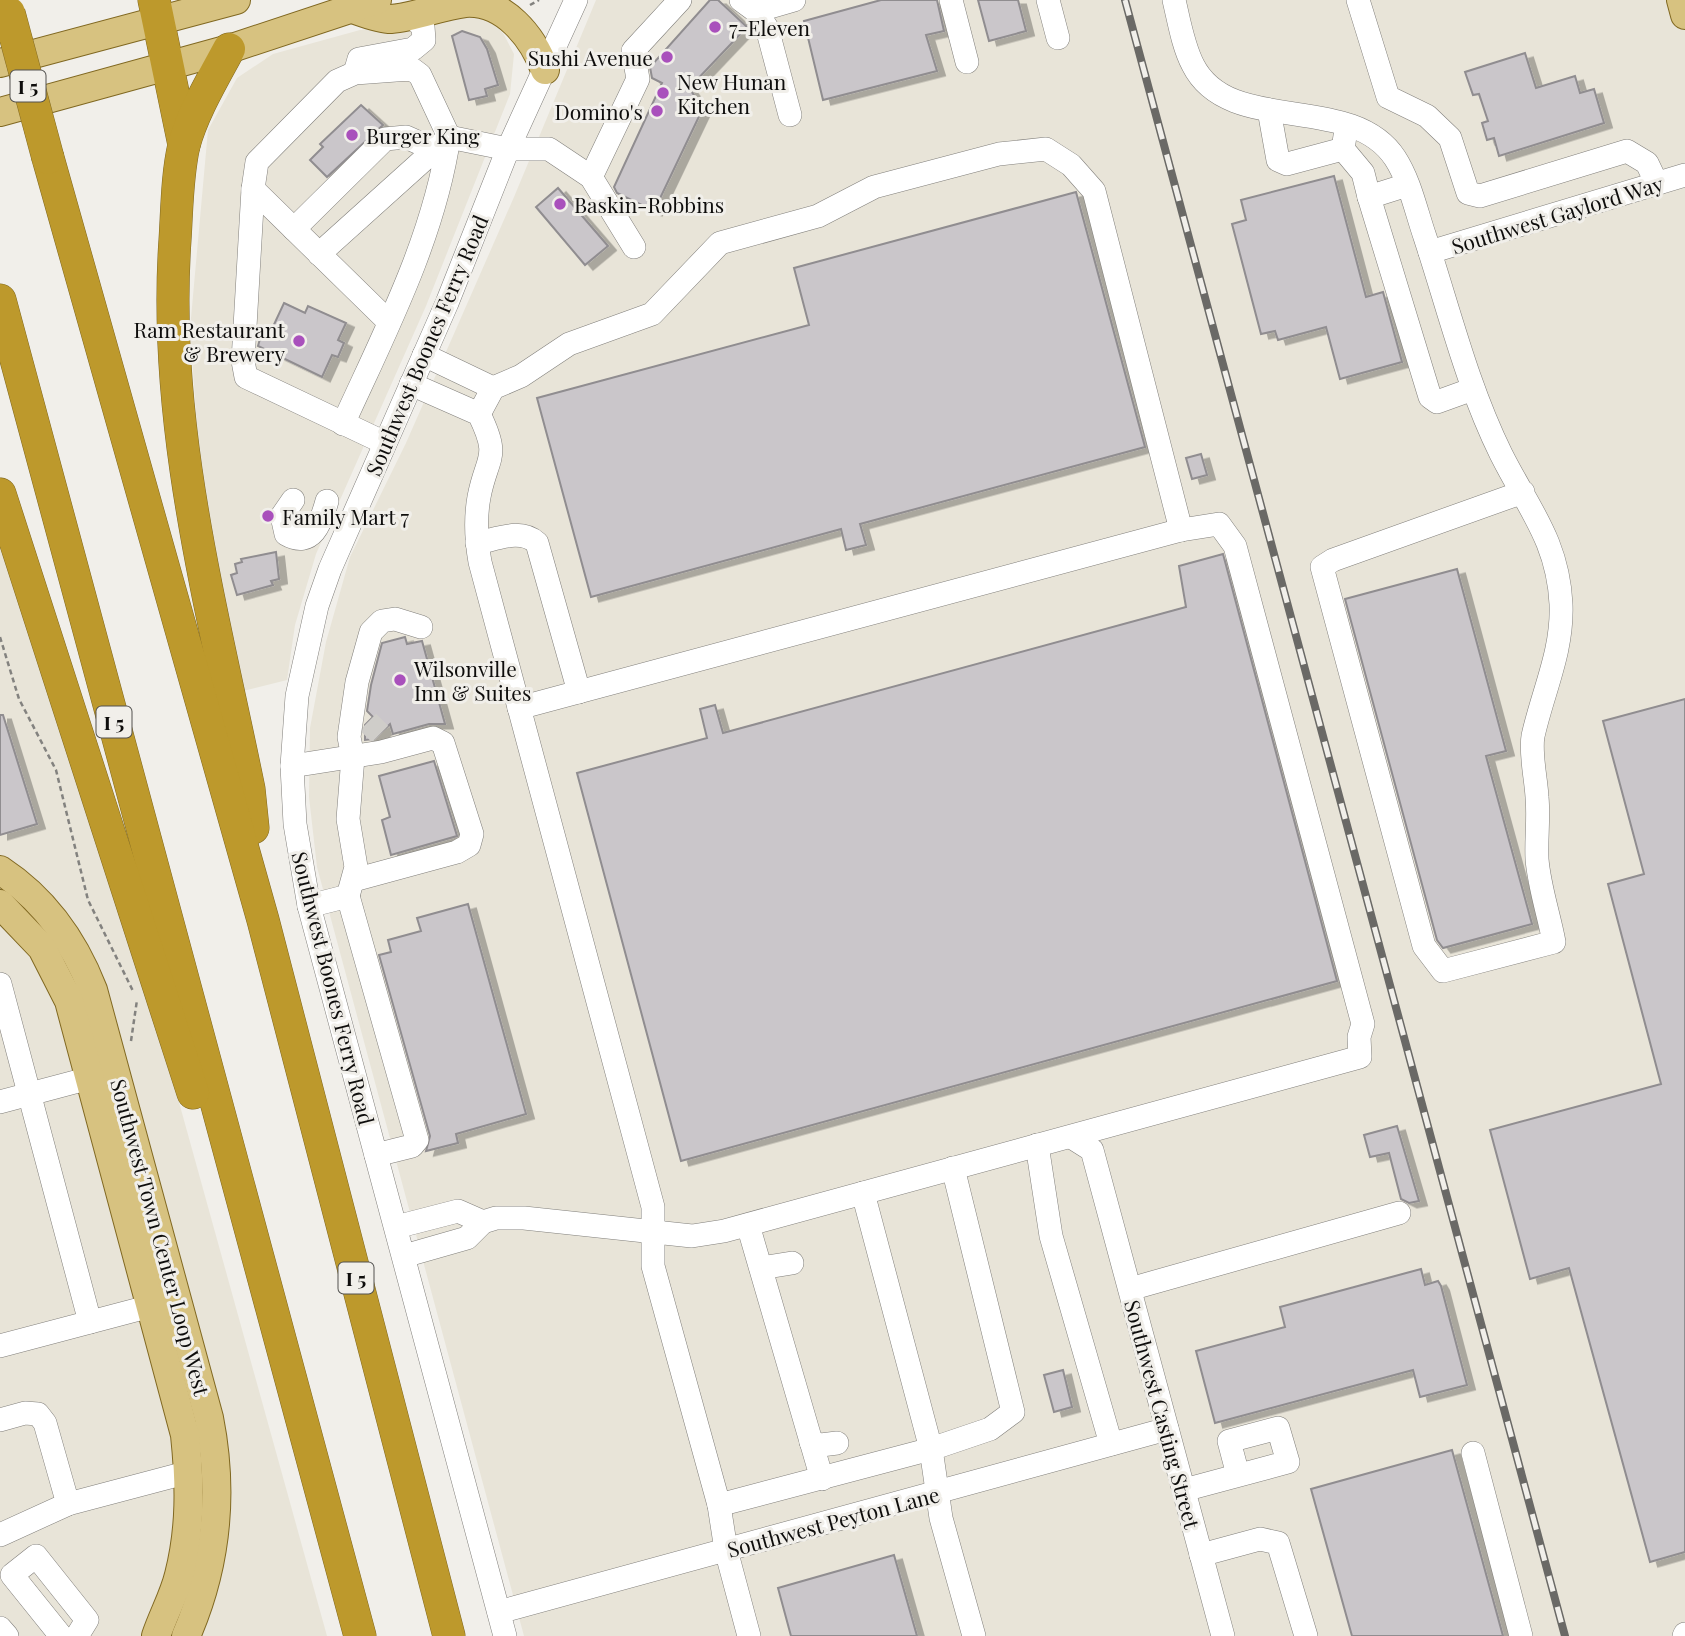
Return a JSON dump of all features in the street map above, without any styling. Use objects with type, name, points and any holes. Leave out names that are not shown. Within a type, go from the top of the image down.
[{"type":"highway","name":"I 5","points":[[7,7],[263,920],[449,1636]]},
{"type":"highway","name":"I 5","points":[[156,11],[184,145]]},
{"type":"highway","name":"I 5","points":[[229,49],[184,145],[172,273],[172,343],[180,439],[249,789],[263,920]]},
{"type":"highway","name":"I 5","points":[[0,300],[360,1636]]},
{"type":"highway","name":"I 5","points":[[0,494],[202,1123],[227,1145]]},
{"type":"main road","points":[[0,63],[156,11],[236,0]]},
{"type":"main road","points":[[0,112],[229,49],[377,0]]},
{"type":"main road","points":[[1681,0],[1685,15]]},
{"type":"main road","points":[[350,8],[388,19],[467,2],[496,8],[512,18],[525,34],[545,70]]},
{"type":"main road","name":"Southwest Town Center Loop West","points":[[0,870],[34,896],[74,948],[93,990],[104,1074],[152,1306],[185,1435],[190,1503],[179,1575],[156,1636]]},
{"type":"main road","name":"Southwest Town Center Loop West","points":[[0,904],[42,948],[61,981],[104,1074],[215,1449],[217,1520],[212,1556],[202,1596],[186,1636]]},
{"type":"street","name":"Southwest Boones Ferry Road","points":[[505,1636],[309,905],[295,824],[292,766],[297,696],[317,606],[508,149],[576,0]]},
{"type":"street","points":[[590,177],[638,79],[633,51],[680,0]]},
{"type":"street","points":[[749,6],[794,0]]},
{"type":"street","points":[[951,0],[967,62]]},
{"type":"street","points":[[1048,0],[1058,38]]},
{"type":"street","points":[[1174,0],[1187,49],[1203,81],[1230,98],[1269,110],[1338,120],[1385,145],[1395,157],[1430,252],[1473,389],[1502,457],[1523,492],[1546,534],[1560,588],[1558,648],[1532,738],[1540,827],[1537,859],[1554,942],[1443,971],[1424,946],[1322,567],[1333,559],[1523,492]]},
{"type":"street","points":[[1358,0],[1388,97],[1427,116],[1450,138],[1468,192],[1480,196],[1627,151],[1647,163],[1657,184]]},
{"type":"street","points":[[749,6],[767,28],[790,114]]},
{"type":"street","points":[[355,73],[359,59],[413,49],[424,40],[423,27],[411,15]]},
{"type":"street","points":[[343,424],[389,322],[443,179],[442,143],[420,75],[412,69],[355,73],[337,81],[257,162],[253,189],[243,360],[246,377],[343,424],[385,443]]},
{"type":"street","points":[[1269,110],[1278,160],[1287,164],[1343,149]]},
{"type":"street","points":[[1351,126],[1342,140],[1343,149],[1363,173],[1430,397],[1437,402],[1473,389]]},
{"type":"street","points":[[294,229],[385,139],[406,137],[508,149],[549,149],[590,177],[634,247]]},
{"type":"street","points":[[319,254],[442,143]]},
{"type":"street","points":[[479,414],[493,388],[521,376],[569,344],[652,314],[720,243],[818,216],[874,187],[999,154],[1046,149],[1071,165],[1094,191],[1181,530]]},
{"type":"street","name":"Southwest Gaylord Way","points":[[1430,252],[1685,175]]},
{"type":"street","points":[[1370,197],[1407,185]]},
{"type":"street","points":[[253,189],[389,322]]},
{"type":"street","points":[[424,355],[493,388]]},
{"type":"street","points":[[411,384],[479,414],[491,438],[491,463],[479,494],[475,530],[477,543],[653,1207],[653,1266],[719,1505],[726,1550],[749,1636]]},
{"type":"street","points":[[293,500],[282,516],[286,534],[295,540],[306,539],[314,533],[327,501]]},
{"type":"street","points":[[404,1255],[467,1238],[483,1222],[496,1218],[524,1218],[692,1236],[748,1225],[1037,1144],[1073,1138],[1360,1057],[1359,1037],[1363,1024],[1236,546],[1219,524],[1181,530],[519,708]]},
{"type":"street","points":[[477,543],[517,534],[530,536],[537,543],[579,692]]},
{"type":"street","points":[[376,1155],[412,1146],[417,1140],[351,888],[356,867],[348,819],[353,757],[369,733],[371,632],[382,621],[395,619],[421,627]]},
{"type":"street","points":[[292,766],[353,757],[369,733]]},
{"type":"street","points":[[309,905],[457,852],[469,845],[472,834],[443,743],[433,738],[369,733]]},
{"type":"street","points":[[0,984],[90,1322]]},
{"type":"street","points":[[0,1102],[104,1074]]},
{"type":"street","name":"Southwest Casting Street","points":[[1073,1138],[1092,1150],[1223,1636]]},
{"type":"street","points":[[1037,1144],[1051,1236],[1111,1444]]},
{"type":"street","points":[[719,1505],[931,1448],[990,1429],[1013,1412],[953,1168]]},
{"type":"street","points":[[863,1193],[931,1448],[942,1518],[974,1636]]},
{"type":"street","points":[[396,1227],[457,1212],[483,1222]]},
{"type":"street","points":[[1130,1289],[1399,1213]]},
{"type":"street","points":[[748,1225],[822,1479]]},
{"type":"street","points":[[761,1268],[792,1264]]},
{"type":"street","points":[[0,1346],[152,1306]]},
{"type":"street","points":[[0,1420],[25,1413],[38,1414],[45,1423],[68,1504]]},
{"type":"street","name":"Southwest Peyton Lane","points":[[499,1612],[1167,1429]]},
{"type":"street","points":[[811,1442],[821,1445],[837,1443]]},
{"type":"street","points":[[1473,1454],[1521,1636]]},
{"type":"street","points":[[0,1535],[68,1504],[189,1472]]},
{"type":"street","points":[[1184,1490],[1238,1475]]},
{"type":"street","points":[[21,1525],[36,1556],[87,1620],[77,1636]]},
{"type":"street","points":[[1201,1555],[1261,1539],[1278,1543],[1306,1636]]},
{"type":"street","points":[[36,1556],[12,1575],[54,1634]]},
{"type":"street","points":[[0,1628],[7,1636]]},
{"type":"path","points":[[525,5],[539,0]]},
{"type":"path","points":[[0,637],[19,699],[56,770],[88,900],[137,1000],[131,1043]]},
{"type":"shaded area","points":[[596,0],[1685,0],[1685,1636],[524,1636],[317,867],[309,797],[310,728],[326,642],[350,557],[406,443],[514,197]]},
{"type":"shaded area","points":[[473,15],[493,23],[503,33],[514,54],[510,94],[426,306],[316,554],[295,625],[287,680],[239,692],[203,512],[190,329],[208,130],[237,78],[273,54],[360,30]]},
{"type":"shaded area","points":[[0,547],[149,994],[327,1636],[0,1636]]},
{"type":"building","points":[[710,0],[718,0],[747,27],[689,88],[703,108],[654,211],[617,193],[614,187],[662,83],[652,78],[650,67]]},
{"type":"building","points":[[881,0],[937,0],[944,31],[926,35],[937,71],[823,100],[804,21]]},
{"type":"building","points":[[978,0],[1018,0],[1026,31],[989,41]]},
{"type":"building","points":[[462,31],[480,37],[487,49],[498,85],[485,89],[487,96],[469,100],[452,36]]},
{"type":"building","points":[[1525,53],[1536,88],[1575,76],[1580,93],[1594,89],[1604,123],[1499,156],[1494,138],[1487,140],[1482,123],[1488,121],[1479,94],[1473,95],[1465,72]]},
{"type":"building","name":"Burger King","points":[[361,105],[383,125],[327,177],[310,160],[323,147],[320,144]]},
{"type":"building","points":[[1334,176],[1366,297],[1383,292],[1402,362],[1340,379],[1326,327],[1278,340],[1275,331],[1261,334],[1232,224],[1246,220],[1241,200]]},
{"type":"building","points":[[558,188],[608,246],[585,265],[536,207]]},
{"type":"building","points":[[1076,192],[1145,447],[860,524],[866,545],[846,550],[841,529],[591,597],[537,398],[809,325],[794,268]]},
{"type":"building","name":"Ram Restaurant & Brewery","points":[[284,303],[305,313],[308,306],[346,323],[338,340],[344,343],[338,357],[332,355],[322,377],[258,346],[263,328],[271,331]]},
{"type":"building","points":[[1201,454],[1207,475],[1192,479],[1186,458]]},
{"type":"building","points":[[276,552],[279,579],[271,581],[273,585],[237,595],[231,575],[237,573],[235,564],[242,562],[241,559]]},
{"type":"building","points":[[1223,554],[1337,981],[681,1161],[577,773],[707,738],[700,709],[715,705],[723,733],[1186,607],[1179,566]]},
{"type":"building","points":[[1457,569],[1506,751],[1486,756],[1532,924],[1443,948],[1437,940],[1345,599]]},
{"type":"building","name":"Wilsonville Inn & Suites","points":[[405,637],[407,644],[422,641],[445,724],[429,724],[393,734],[390,724],[374,739],[365,740],[365,725],[373,717],[367,711],[382,643]]},
{"type":"building","points":[[1685,699],[1685,1552],[1650,1562],[1569,1268],[1530,1279],[1490,1130],[1661,1084],[1608,884],[1644,874],[1603,721]]},
{"type":"building","points":[[0,715],[3,715],[37,824],[0,835]]},
{"type":"building","points":[[434,761],[457,836],[391,855],[382,820],[390,817],[379,776]]},
{"type":"building","points":[[468,904],[526,1114],[456,1134],[458,1143],[426,1151],[430,1136],[379,955],[391,952],[388,940],[421,931],[417,918]]},
{"type":"building","points":[[1397,1126],[1419,1201],[1409,1203],[1401,1199],[1389,1153],[1370,1157],[1364,1135]]},
{"type":"building","points":[[1421,1269],[1425,1285],[1438,1281],[1441,1286],[1467,1385],[1420,1397],[1413,1370],[1215,1423],[1196,1351],[1285,1327],[1280,1307]]},
{"type":"building","points":[[1063,1370],[1072,1407],[1054,1412],[1044,1375]]},
{"type":"building","points":[[1452,1450],[1503,1636],[1352,1636],[1311,1489]]},
{"type":"building","points":[[894,1555],[917,1636],[791,1636],[778,1588]]},
{"type":"tunnel","points":[[368,722],[380,734]]},
{"type":"railway","points":[[1125,0],[1565,1636]]},
{"type":"place","name":"7-Eleven","points":[[715,27]]},
{"type":"place","name":"Sushi Avenue","points":[[667,57]]},
{"type":"place","name":"New Hunan Kitchen","points":[[663,93]]},
{"type":"place","name":"Domino's","points":[[657,111]]},
{"type":"place","name":"Burger King","points":[[352,135]]},
{"type":"place","name":"Baskin-Robbins","points":[[560,204]]},
{"type":"place","name":"Ram Restaurant & Brewery","points":[[299,341]]},
{"type":"place","name":"Family Mart 7","points":[[268,516]]},
{"type":"place","name":"Wilsonville Inn & Suites","points":[[400,680]]}]
